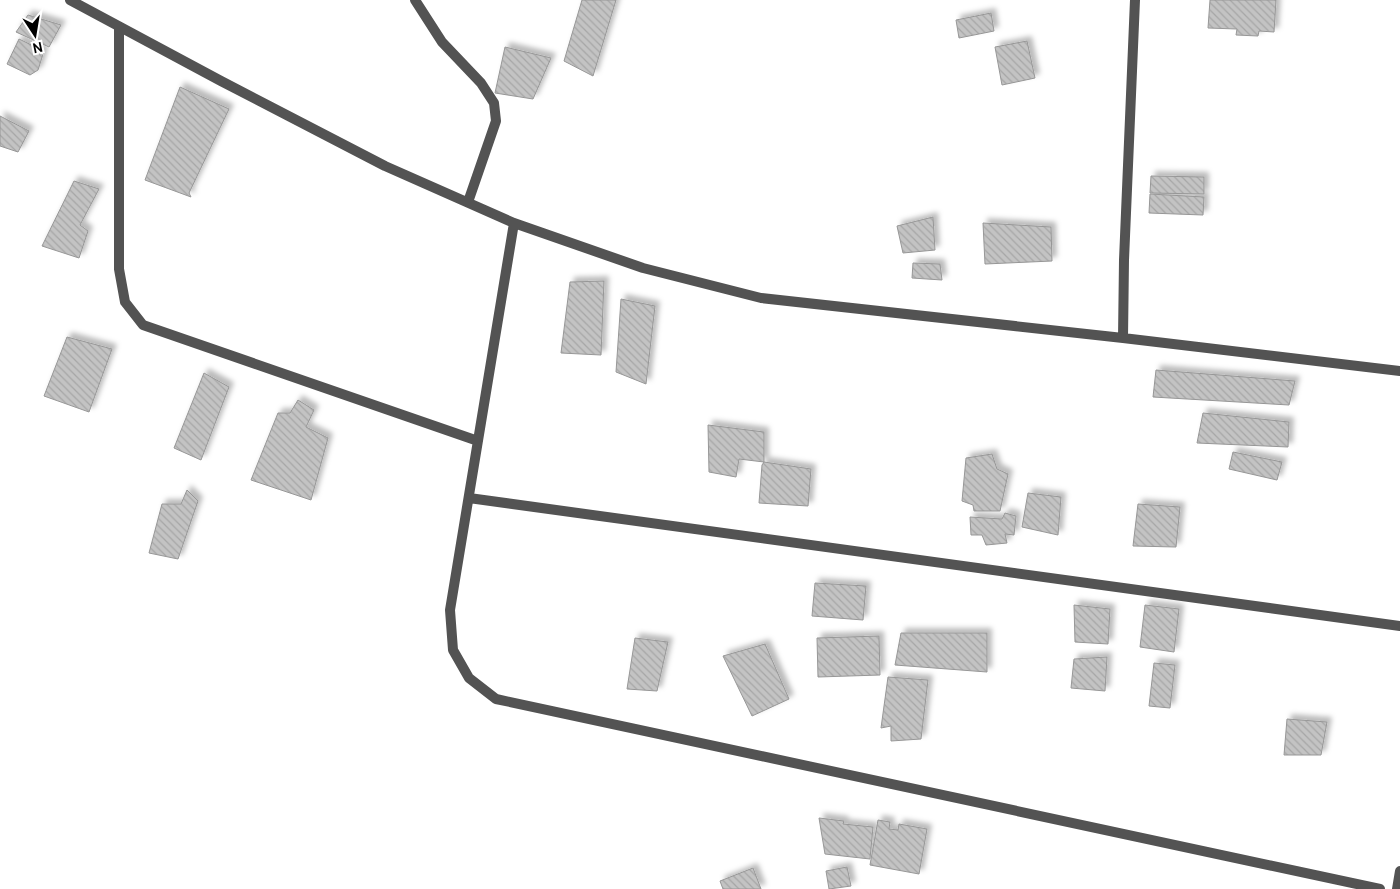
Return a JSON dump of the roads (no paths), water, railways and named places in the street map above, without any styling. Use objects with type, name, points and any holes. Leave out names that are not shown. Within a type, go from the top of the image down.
[{"type":"street","points":[[70,0],[385,166],[514,223],[643,268],[761,298],[1400,371]]},
{"type":"street","points":[[415,0],[442,42],[481,83],[494,103],[496,121],[468,202]]},
{"type":"street","points":[[1123,338],[1125,220],[1135,0]]},
{"type":"street","points":[[119,26],[119,269],[125,302],[142,325],[478,441]]},
{"type":"street","points":[[514,223],[450,610],[453,650],[469,678],[496,699],[1380,889]]},
{"type":"street","points":[[469,498],[1400,626]]},
{"type":"street","points":[[1397,889],[1400,872]]}]
